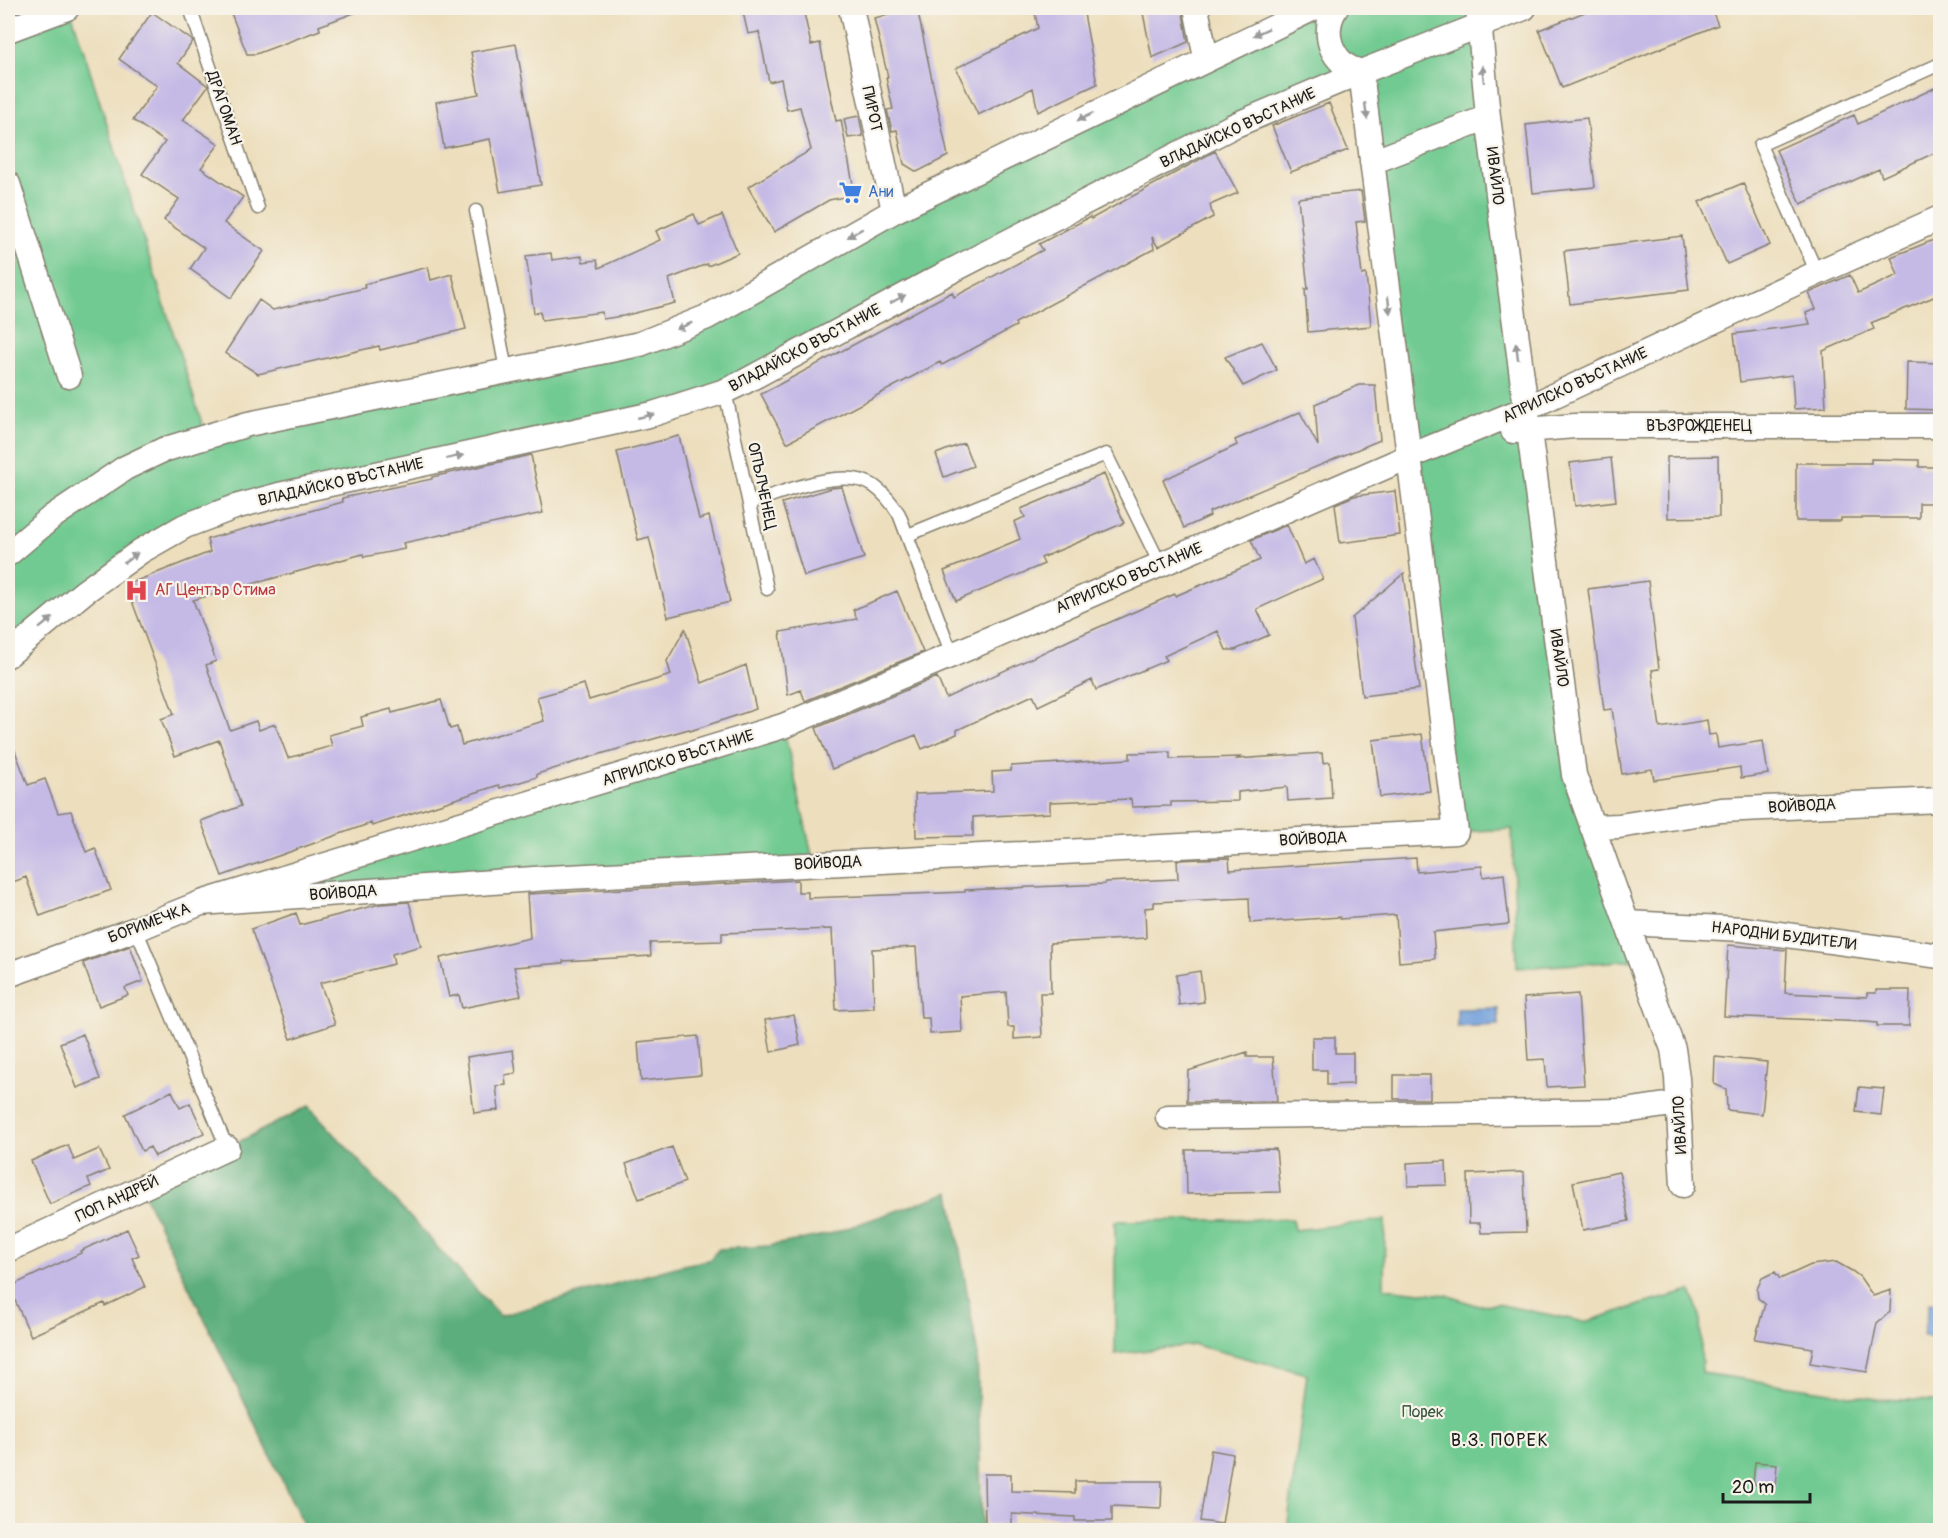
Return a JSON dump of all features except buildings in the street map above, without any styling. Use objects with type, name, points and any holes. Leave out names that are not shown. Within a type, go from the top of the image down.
[{"type":"street","points":[[8,30],[68,8]]},
{"type":"street","name":"ПИРОТ","points":[[851,8],[894,211]]},
{"type":"street","points":[[1196,8],[1206,58]]},
{"type":"street","points":[[8,554],[52,517],[125,468],[164,450],[248,424],[640,344],[707,317],[894,211],[1206,58],[1314,8]]},
{"type":"street","points":[[1336,8],[1332,13],[1328,33],[1332,52],[1345,66],[1361,72],[1408,457]]},
{"type":"street","name":"ВЛАДАЙСКО ВЪСТАНИЕ","points":[[8,655],[84,592],[141,551],[185,526],[279,495],[653,414],[725,391],[928,283],[1233,126],[1361,72],[1478,17],[1524,8]]},
{"type":"street","name":"ИВАЙЛО","points":[[1478,17],[1488,117],[1526,419],[1574,776],[1673,1049],[1679,1103],[1683,1185]]},
{"type":"street","points":[[1372,162],[1488,117]]},
{"type":"street","points":[[8,184],[69,376]]},
{"type":"street","name":"АПРИЛСКО ВЪСТАНИЕ","points":[[292,874],[783,726],[1408,457],[1457,437],[1526,419],[1817,273],[1941,218]]},
{"type":"street","name":"ВЪЗРОЖДЕНЕЦ","points":[[1526,419],[1575,426],[1941,426]]},
{"type":"street","name":"ВОЙВОДА","points":[[201,903],[548,878],[1456,832],[1408,457]]},
{"type":"street","name":"ВОЙВОДА","points":[[1592,827],[1619,826],[1721,810],[1941,800]]},
{"type":"street","name":"БОРИМЕЧКА","points":[[8,975],[201,903],[292,874]]},
{"type":"street","name":"НАРОДНИ БУДИТЕЛИ","points":[[1627,922],[1742,929],[1941,956]]},
{"type":"street","points":[[1168,1117],[1625,1111],[1679,1103]]},
{"type":"street","name":"ПОП АНДРЕЙ","points":[[8,1250],[227,1148]]},
{"type":"lane","name":"ДРАГОМАН","points":[[190,8],[258,208]]},
{"type":"lane","points":[[1817,273],[1760,145],[1941,64]]},
{"type":"lane","points":[[476,211],[506,370]]},
{"type":"lane","name":"ОПЪЛЧЕНЕЦ","points":[[725,391],[767,589]]},
{"type":"lane","points":[[908,535],[1106,454],[1160,564]]},
{"type":"lane","points":[[749,503],[831,478],[851,477],[872,485],[888,498],[900,513],[951,655]]},
{"type":"lane","points":[[136,929],[227,1148]]},
{"type":"green space","points":[[8,8],[70,8],[206,436],[640,344],[1314,8],[1524,8],[1479,27],[1525,409],[1460,437],[1528,430],[1574,775],[1640,960],[1517,968],[1512,829],[1456,832],[1361,73],[744,382],[185,526],[8,655]]},
{"type":"green space","points":[[783,726],[814,864],[201,903]]},
{"type":"green space","points":[[309,1106],[500,1316],[683,1265],[709,1260],[719,1249],[769,1246],[830,1234],[950,1192],[977,1350],[982,1530],[306,1530],[141,1188]]},
{"type":"green space","name":"Порек","points":[[1292,1219],[1294,1230],[1385,1220],[1384,1288],[1447,1295],[1475,1305],[1497,1304],[1585,1322],[1691,1291],[1700,1316],[1702,1373],[1877,1399],[1940,1401],[1940,1530],[1287,1530],[1307,1374],[1195,1345],[1115,1354],[1115,1221]]},
{"type":"water","points":[[1498,1008],[1499,1025],[1457,1027],[1457,1009]]},
{"type":"water","points":[[1929,1303],[1940,1305],[1940,1339],[1923,1336]]},
{"type":"place","name":"Ани","points":[[850,192]]},
{"type":"place","name":"АГ Център Стима","points":[[137,590]]},
{"type":"district","name":"В.З. ПОРЕК","points":[[1500,1440]]}]
